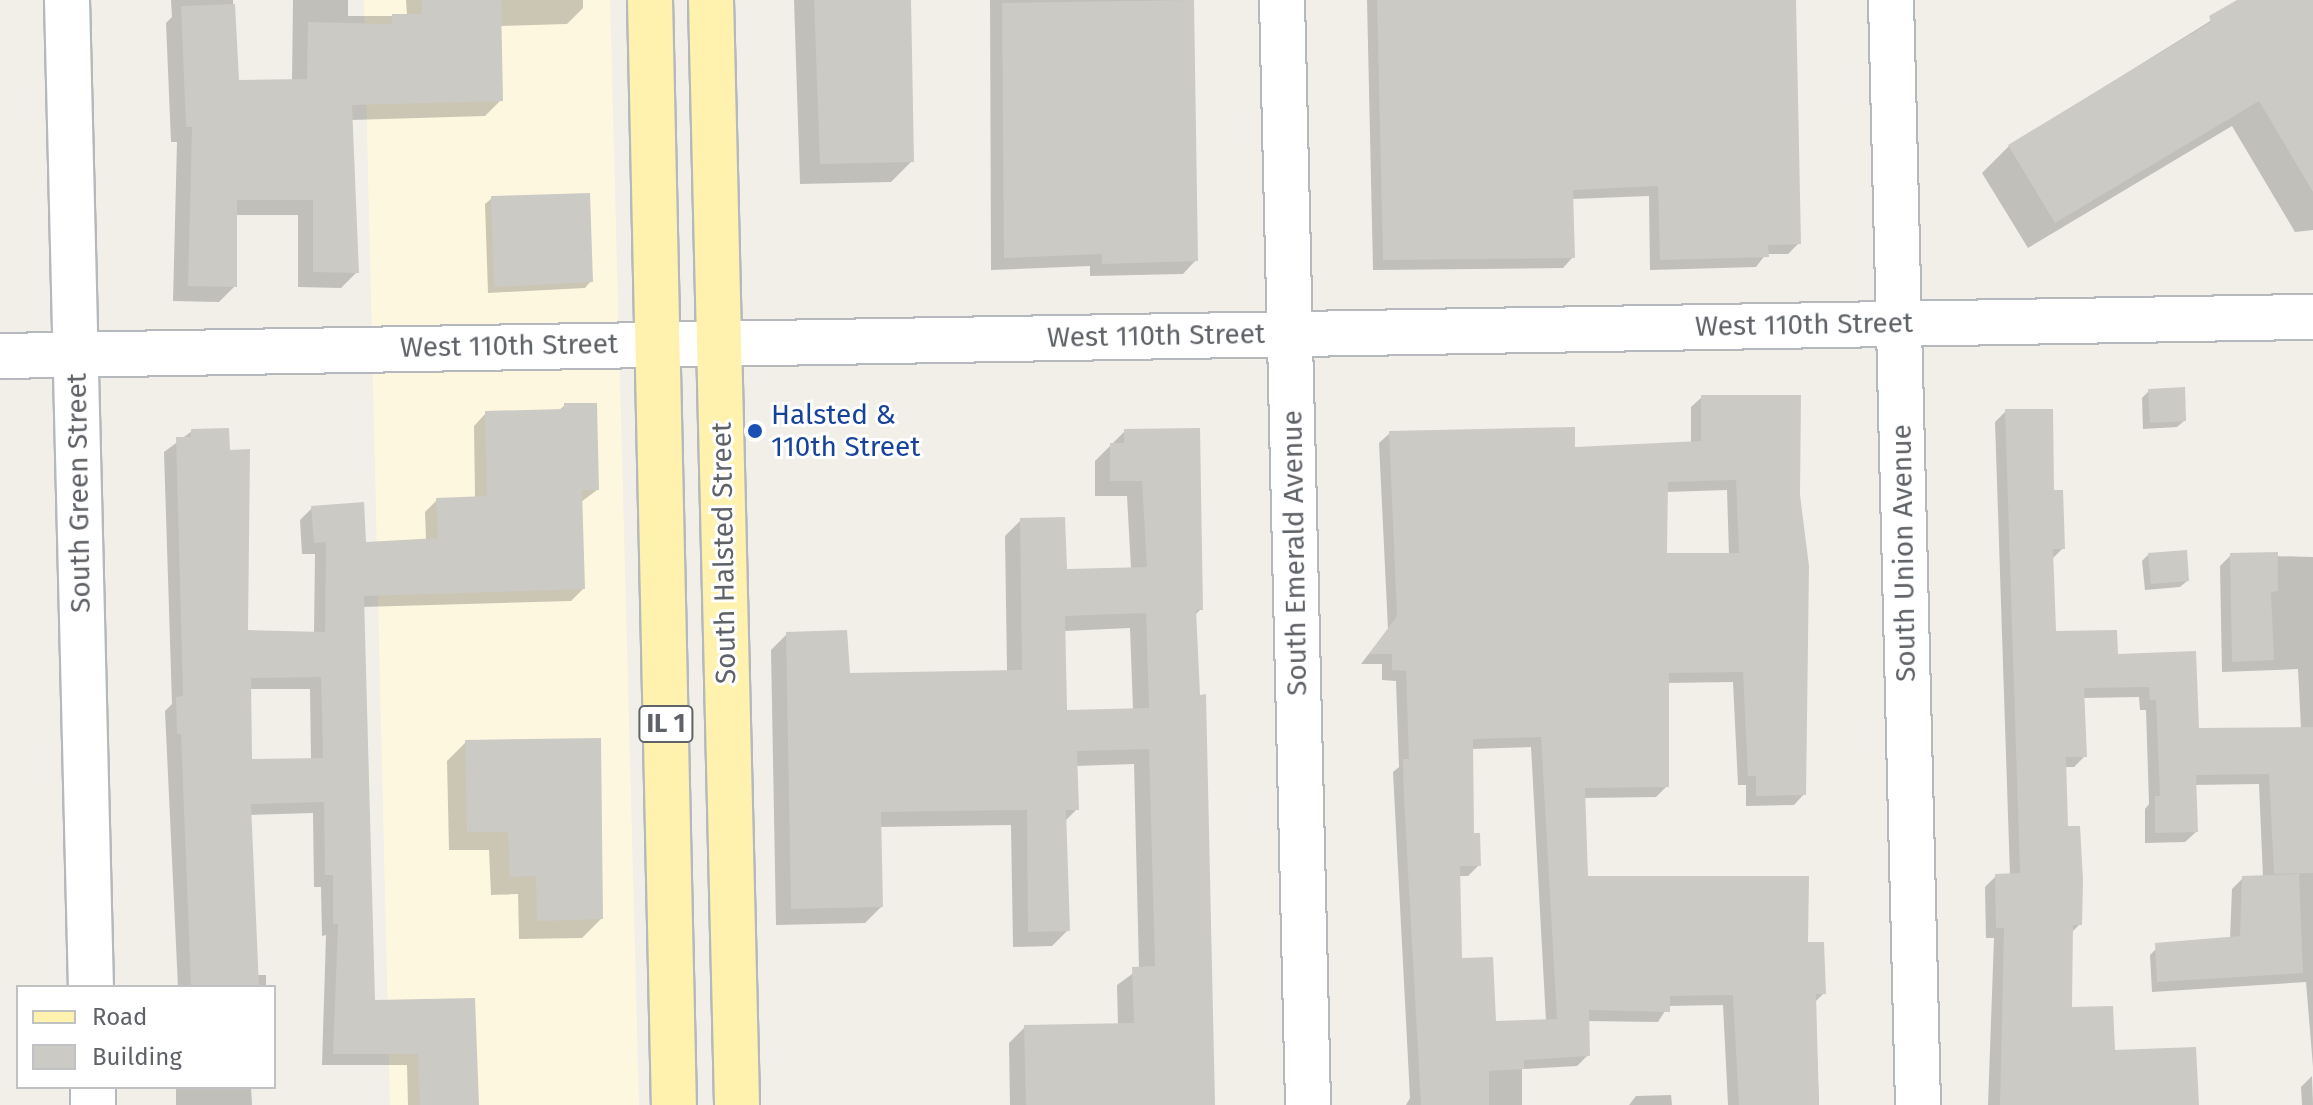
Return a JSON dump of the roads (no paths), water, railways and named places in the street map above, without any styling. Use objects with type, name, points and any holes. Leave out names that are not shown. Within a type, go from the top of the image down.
[{"type":"main road","name":"IL 1","points":[[650,0],[674,1105]]},
{"type":"main road","name":"South Halsted Street","points":[[711,0],[737,1105]]},
{"type":"street","name":"South Green Street","points":[[67,0],[91,985]]},
{"type":"street","name":"South Emerald Avenue","points":[[1282,0],[1308,1105]]},
{"type":"street","name":"South Union Avenue","points":[[1891,0],[1918,1105]]},
{"type":"street","name":"West 110th Street","points":[[0,356],[2313,317]]},
{"type":"place","name":"Halsted & 110th Street","points":[[755,431]]}]
